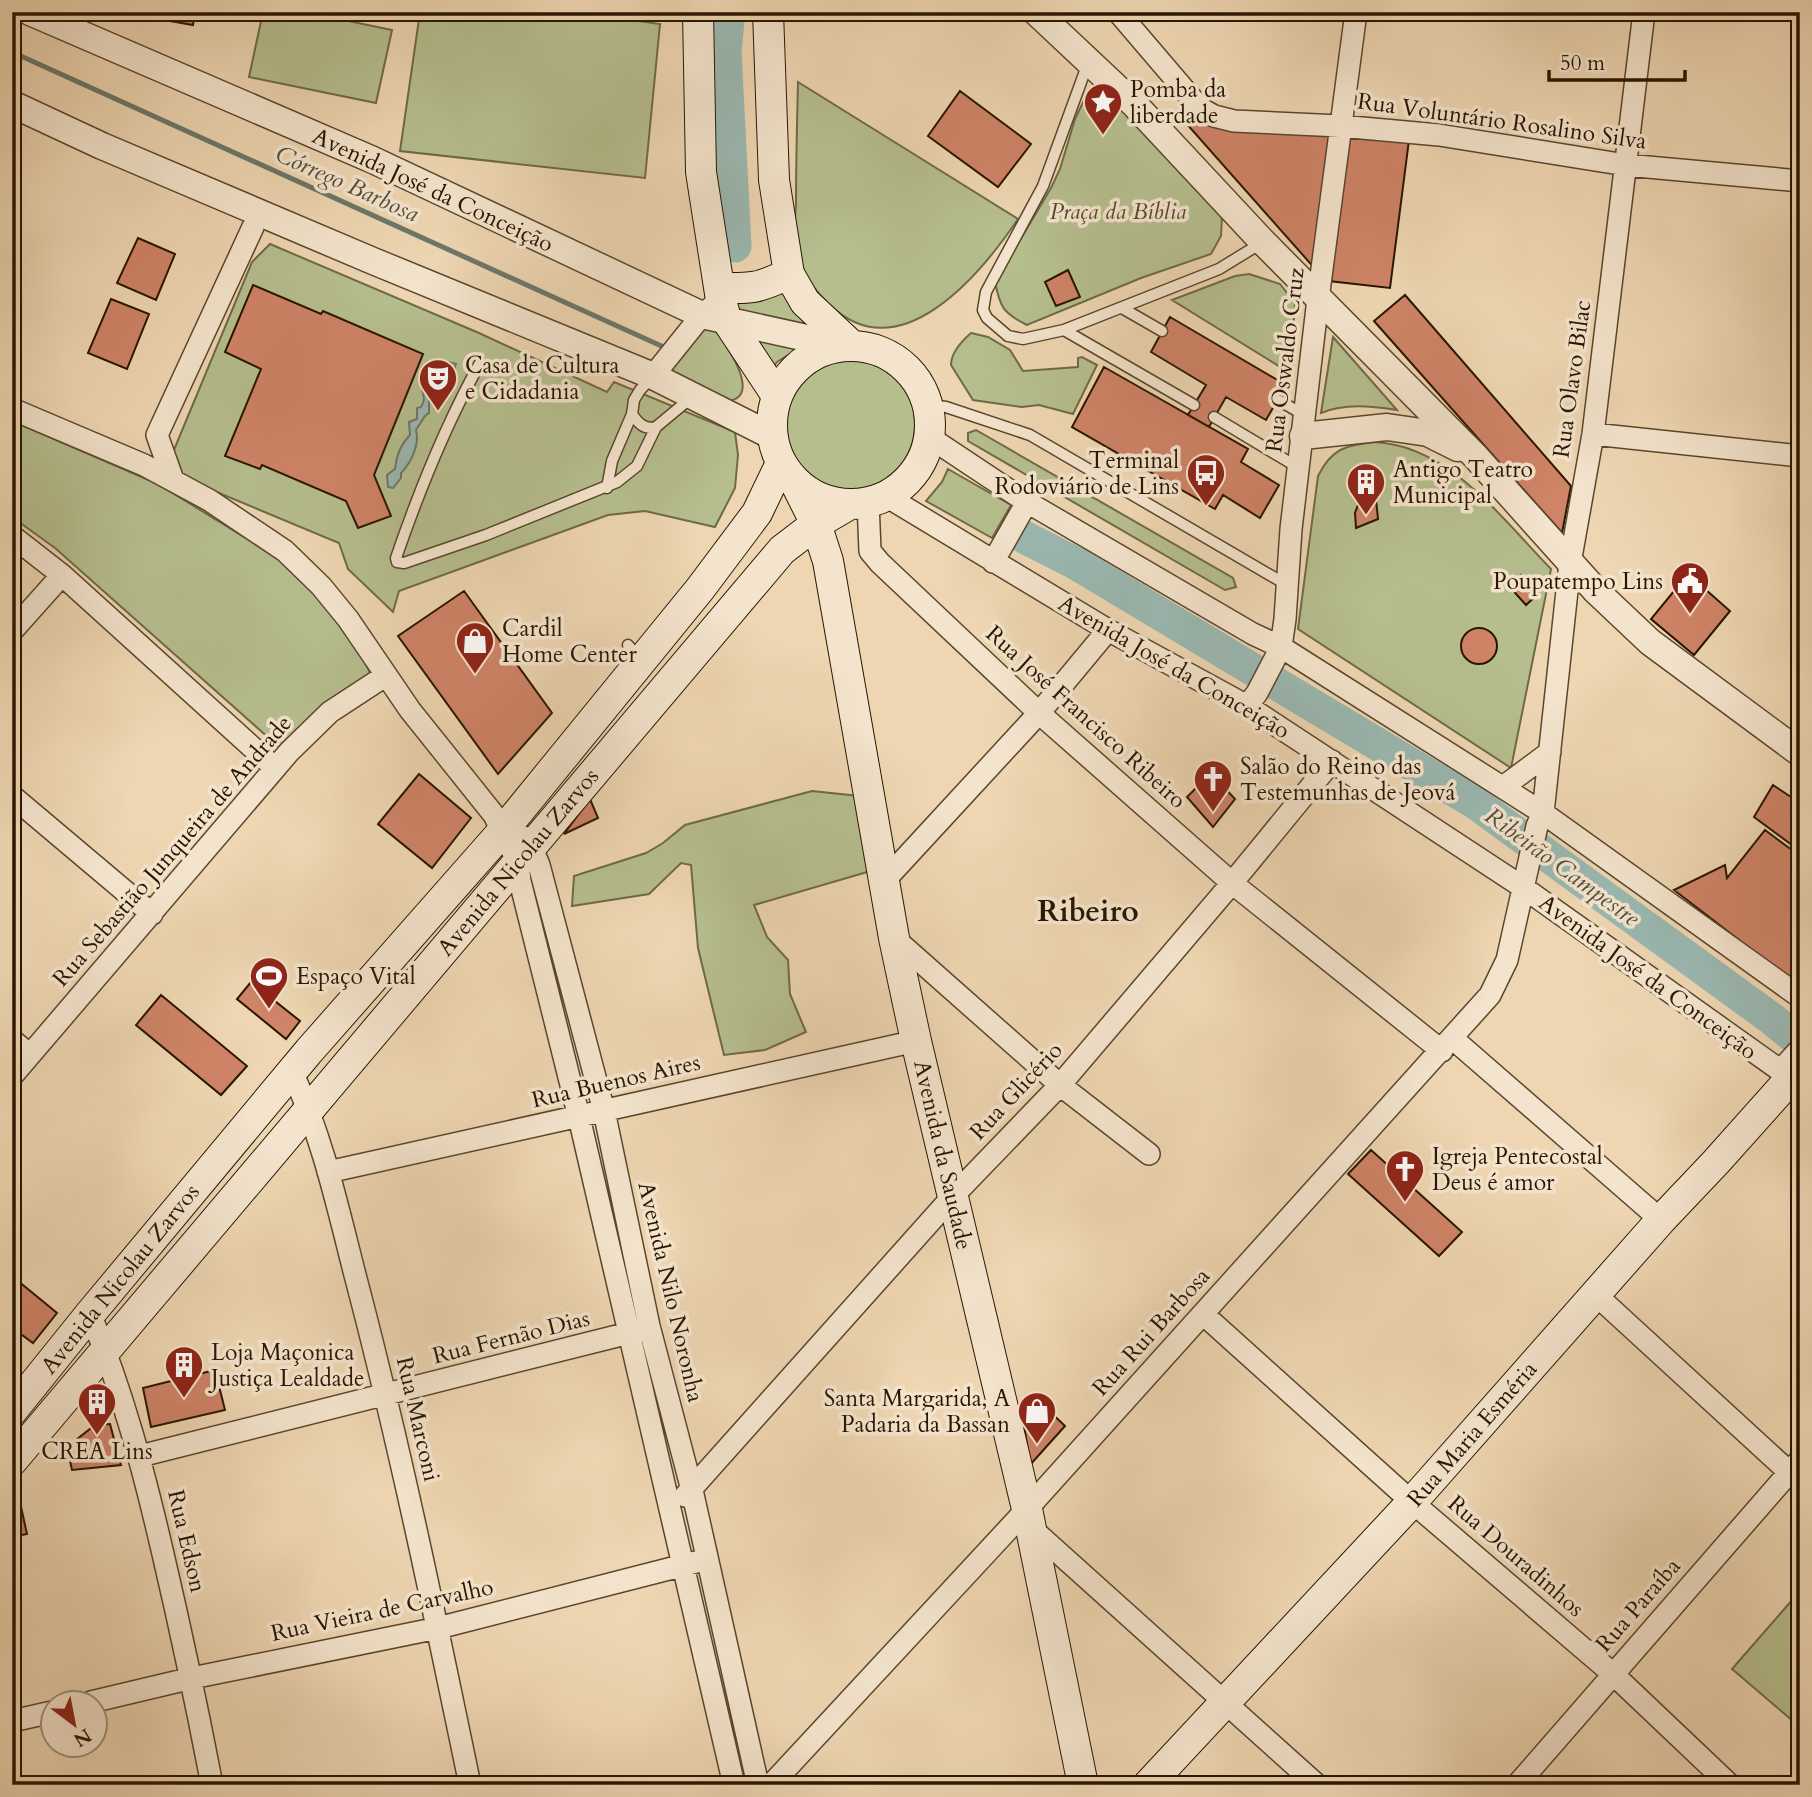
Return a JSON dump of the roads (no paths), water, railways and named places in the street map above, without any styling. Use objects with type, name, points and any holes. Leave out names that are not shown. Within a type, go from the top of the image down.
[{"type":"main road","points":[[698,12],[701,172],[717,305],[777,396]]},
{"type":"main road","points":[[768,12],[774,180],[789,274],[805,302],[847,346]]},
{"type":"main road","points":[[717,305],[746,290],[789,274]]},
{"type":"main road","points":[[847,346],[872,349],[891,357],[908,370],[920,386],[928,405],[929,437],[924,455],[915,471],[902,485],[868,501],[829,501],[810,493],[782,460],[772,416],[777,396],[788,377],[803,362],[822,351],[847,346]]},
{"type":"main road","name":"Avenida da Saudade","points":[[782,460],[816,524],[838,602],[894,938],[1029,1519],[1083,1785]]},
{"type":"main road","name":"Avenida Nicolau Zarvos","points":[[12,1411],[90,1314],[502,823],[635,653],[738,542],[757,513],[782,460]]},
{"type":"main road","name":"Avenida Nicolau Zarvos","points":[[12,1461],[782,550],[816,524],[868,501]]},
{"type":"main road","name":"Rua Maria Esméria","points":[[1148,1785],[1412,1502],[1793,1070]]},
{"type":"street","name":"Avenida José da Conceição","points":[[30,12],[717,305],[847,346]]},
{"type":"street","points":[[1036,12],[1135,105],[1318,299],[1475,456],[1570,563],[1650,642],[1800,753]]},
{"type":"street","name":"Rua Voluntário Rosalino Silva","points":[[1118,12],[1200,108],[1214,116],[1234,121],[1340,126],[1439,135],[1626,165],[1800,181]]},
{"type":"street","name":"Rua Oswaldo Cruz","points":[[1252,700],[1278,654],[1318,299],[1356,12]]},
{"type":"street","name":"Rua Olavo Bilac","points":[[1526,880],[1540,819],[1550,752],[1570,563],[1594,433],[1644,12]]},
{"type":"street","points":[[12,104],[102,146],[360,256],[653,376],[693,397],[782,460]]},
{"type":"street","points":[[173,480],[157,435],[253,227]]},
{"type":"street","points":[[653,376],[717,305]]},
{"type":"street","name":"Avenida Nilo Noronha","points":[[12,409],[173,480],[209,500],[285,551],[321,586],[348,618],[385,676],[524,854],[539,864],[604,1111],[649,1326],[692,1490],[758,1785]]},
{"type":"street","points":[[1304,426],[1387,427],[1428,433],[1475,456]]},
{"type":"street","points":[[1594,433],[1800,456]]},
{"type":"street","points":[[929,437],[1027,502],[1253,634],[1278,654],[1503,787],[1540,819],[1800,997]]},
{"type":"street","name":"Avenida José da Conceição","points":[[868,501],[993,562],[1108,630],[1252,700],[1332,761],[1526,880],[1793,1070]]},
{"type":"street","name":"Rua José Francisco Ribeiro","points":[[868,501],[870,551],[1039,713],[1232,883],[1447,1045],[1661,1220]]},
{"type":"street","points":[[993,562],[1027,502]]},
{"type":"street","points":[[12,536],[62,575],[275,768]]},
{"type":"street","points":[[12,631],[62,575]]},
{"type":"street","points":[[885,880],[1039,713],[1108,630]]},
{"type":"street","name":"Rua Sebastião Junqueira de Andrade","points":[[12,1076],[275,768],[330,712],[385,676]]},
{"type":"street","points":[[1503,787],[1550,752]]},
{"type":"street","name":"Rua Glicério","points":[[671,1509],[692,1490],[953,1196],[1060,1085],[1332,761]]},
{"type":"street","points":[[12,796],[152,914]]},
{"type":"street","points":[[524,854],[520,881],[579,1116],[734,1785]]},
{"type":"street","name":"Rua Rui Barbosa","points":[[771,1785],[1029,1519],[1203,1314],[1490,995],[1507,960],[1526,880]]},
{"type":"street","points":[[894,938],[1060,1085],[1149,1154]]},
{"type":"street","points":[[12,1040],[30,1055]]},
{"type":"street","name":"Rua Buenos Aires","points":[[328,1172],[916,1041]]},
{"type":"street","name":"Rua Marconi","points":[[292,1072],[309,1109],[328,1172],[386,1395],[470,1785]]},
{"type":"street","points":[[1595,1294],[1794,1466]]},
{"type":"street","name":"Rua Edson","points":[[90,1314],[106,1350],[140,1456],[192,1678],[212,1785]]},
{"type":"street","name":"Rua Douradinhos","points":[[1203,1314],[1412,1502],[1613,1674],[1730,1785]]},
{"type":"street","name":"Rua Fernão Dias","points":[[140,1456],[629,1334],[649,1326]]},
{"type":"street","name":"Rua Paraíba","points":[[1517,1785],[1794,1466]]},
{"type":"street","points":[[1029,1519],[1317,1785]]},
{"type":"street","name":"Rua Vieira de Carvalho","points":[[108,1699],[192,1678],[438,1628],[708,1560]]},
{"type":"street","points":[[12,1721],[38,1715]]},
{"type":"lane","points":[[1089,60],[1043,186],[986,292],[983,310],[987,318],[1008,336],[1023,338],[1064,330],[1219,269],[1263,242]]},
{"type":"lane","points":[[1122,308],[1162,331]]},
{"type":"lane","points":[[1064,330],[1194,405]]},
{"type":"lane","points":[[481,363],[458,403],[412,510],[397,562],[404,563],[475,539],[607,488],[630,474],[637,466],[656,427],[693,397]]},
{"type":"lane","points":[[607,488],[612,461],[632,414],[634,400],[653,376]]},
{"type":"lane","points":[[1278,400],[1304,426]]},
{"type":"lane","points":[[928,405],[946,407],[1030,435],[1287,584]]},
{"type":"lane","points":[[632,414],[644,426],[656,427]]},
{"type":"lane","points":[[1214,417],[1299,468]]},
{"type":"lane","points":[[612,461],[630,474]]},
{"type":"water","points":[[444,361],[456,364],[454,370],[444,376],[434,399],[429,400],[429,413],[416,430],[416,447],[411,459],[393,488],[388,487],[387,475],[395,469],[400,450],[410,435],[409,422],[417,419],[417,408],[421,407],[424,401],[422,386]]},
{"type":"waterway","name":"Ribeirão Campestre","points":[[729,12],[725,51],[735,246]]},
{"type":"waterway","name":"Córrego Barbosa","points":[[12,52],[668,349]]},
{"type":"waterway","name":"Ribeirão Campestre","points":[[1024,537],[1077,564],[1474,802],[1800,1042]]},
{"type":"place","name":"Pomba da liberdade","points":[[1103,136]]},
{"type":"place","name":"Casa de Cultura e Cidadania","points":[[438,412]]},
{"type":"place","name":"Terminal Rodoviário de Lins","points":[[1206,507]]},
{"type":"place","name":"Antigo Teatro Municipal","points":[[1366,516]]},
{"type":"place","name":"Poupatempo Lins","points":[[1690,615]]},
{"type":"place","name":"Cardil Home Center","points":[[475,675]]},
{"type":"place","name":"Salão do Reino das Testemunhas de Jeová","points":[[1213,813]]},
{"type":"place","name":"Espaço Vital","points":[[269,1010]]},
{"type":"place","name":"Igreja Pentecostal Deus é amor","points":[[1405,1203]]},
{"type":"place","name":"Loja Maçonica Justiça Lealdade","points":[[184,1399]]},
{"type":"place","name":"CREA Lins","points":[[97,1436]]},
{"type":"place","name":"Santa Margarida, A Padaria da Bassan","points":[[1037,1445]]},
{"type":"district","name":"Ribeiro","points":[[1088,911]]},
{"type":"park label","name":"Praça da Bíblia","points":[[1118,211]]}]
